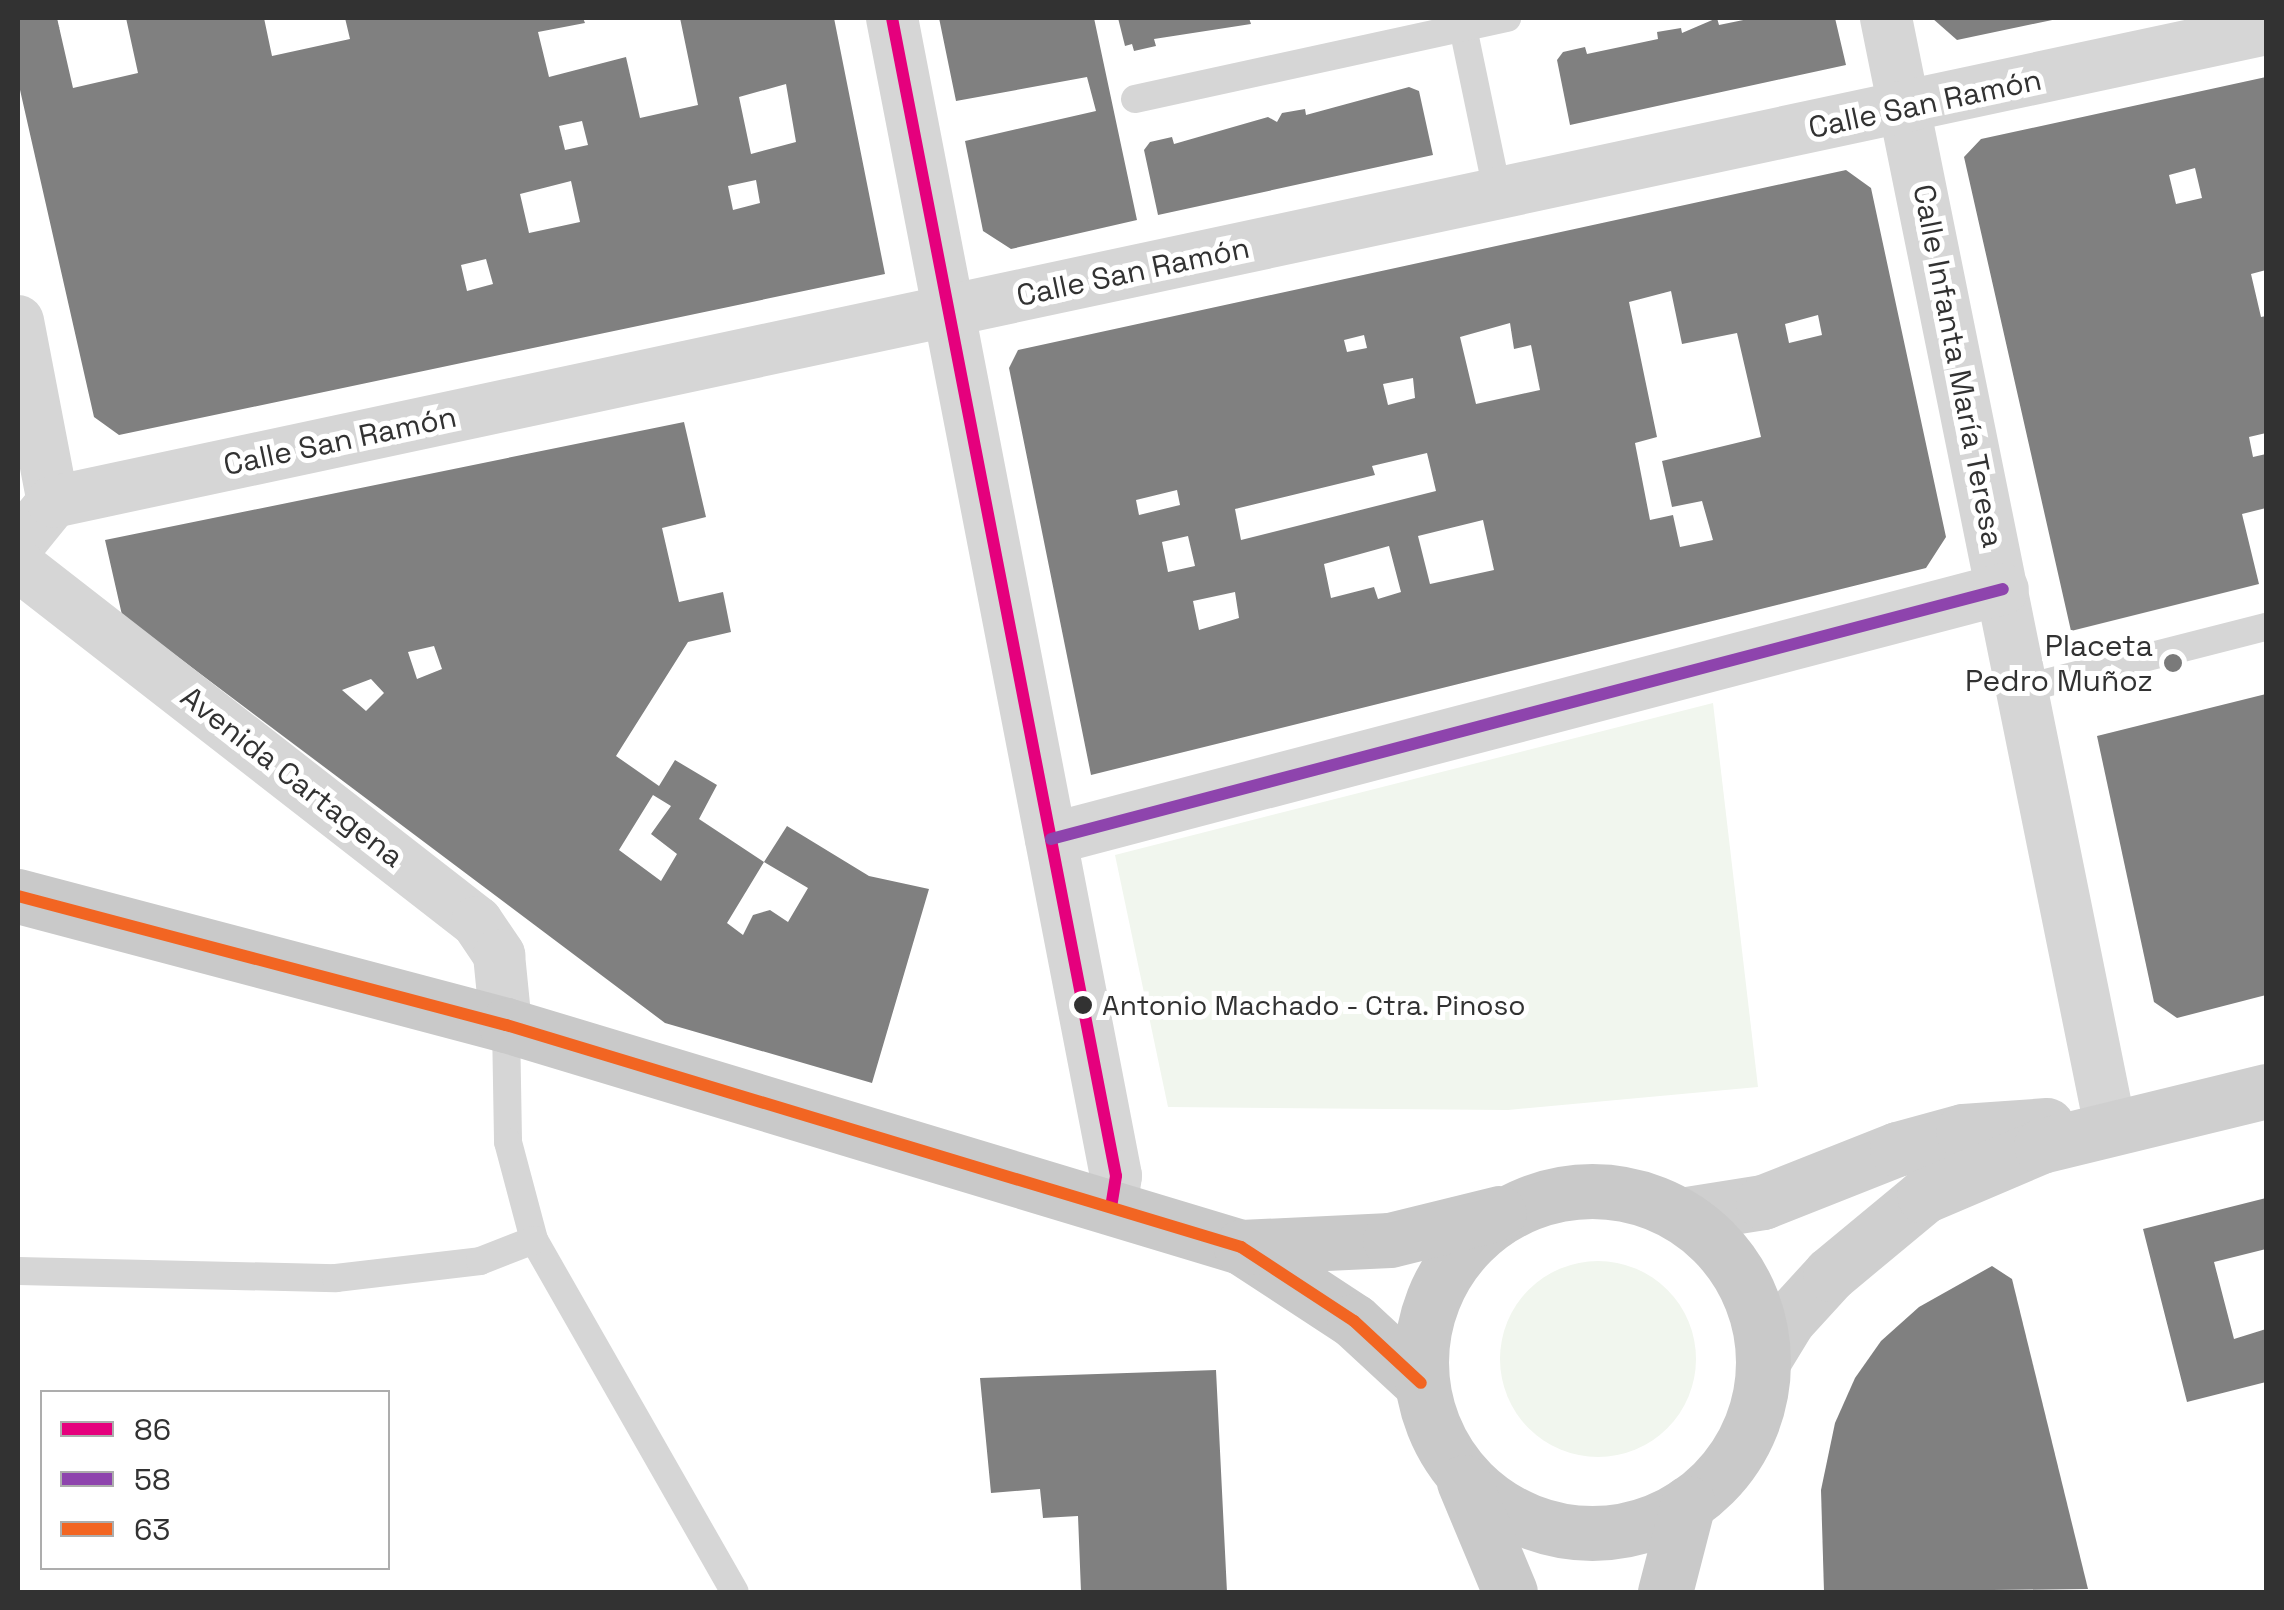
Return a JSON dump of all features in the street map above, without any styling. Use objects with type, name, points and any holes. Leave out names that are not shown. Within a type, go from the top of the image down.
[{"type":"main road","points":[[18,896],[506,1025],[1240,1247],[1354,1321],[1421,1383]]},
{"type":"main road","points":[[1764,1361],[1788,1320],[1830,1274],[1924,1196],[2024,1152],[2110,1126],[2266,1092]]},
{"type":"main road","points":[[1240,1247],[1390,1240],[1564,1192],[1604,1191],[1681,1215],[1718,1214],[1763,1202],[1963,1131],[2016,1124],[2110,1126]]},
{"type":"main road","points":[[1510,1592],[1497,1548],[1441,1444],[1421,1383],[1422,1338],[1456,1258],[1486,1227],[1525,1205]]},
{"type":"main road","points":[[1458,1470],[1496,1505],[1542,1526],[1592,1533],[1642,1526],[1688,1503],[1720,1476],[1743,1441],[1758,1403],[1764,1361],[1758,1318],[1742,1277],[1681,1215]]},
{"type":"main road","points":[[1666,1592],[1688,1503]]},
{"type":"street","points":[[892,18],[1116,1176],[1111,1206]]},
{"type":"street","name":"Calle Infanta María Teresa","points":[[1886,18],[2110,1126]]},
{"type":"street","name":"Calle San Ramón","points":[[53,502],[2266,29]]},
{"type":"street","points":[[18,321],[53,502],[18,545]]},
{"type":"street","name":"Avenida Cartagena","points":[[18,566],[477,922],[500,955],[506,1025]]},
{"type":"street","points":[[1051,840],[2003,588]]},
{"type":"lane","points":[[1134,98],[1462,22],[1507,18]]},
{"type":"lane","points":[[1462,22],[1498,195]]},
{"type":"lane","points":[[2022,689],[2266,627]]},
{"type":"lane","points":[[506,1025],[508,1142],[534,1240],[734,1592]]},
{"type":"lane","points":[[18,1271],[336,1278],[480,1261],[534,1240]]},
{"type":"shaded area","points":[[1713,703],[1758,1087],[1508,1110],[1168,1107],[1115,855]]},
{"type":"shaded area","points":[[1598,1261],[1635,1269],[1667,1290],[1688,1322],[1696,1359],[1688,1396],[1667,1428],[1635,1449],[1598,1457],[1561,1449],[1529,1428],[1508,1396],[1500,1359],[1508,1322],[1529,1290],[1561,1269]]},
{"type":"building","points":[[18,18],[57,18],[73,88],[138,73],[126,18],[264,18],[272,56],[350,39],[345,18],[583,18],[585,23],[538,32],[549,77],[626,57],[640,118],[698,105],[680,18],[834,18],[885,274],[119,435],[94,417],[18,81]],"holes":[[[786,84],[796,142],[751,154],[739,97]],[[582,121],[588,145],[565,150],[559,126]],[[756,180],[760,203],[733,210],[728,186]],[[571,181],[580,222],[529,233],[520,194]],[[486,259],[493,284],[467,291],[461,265]]]},
{"type":"building","points":[[939,18],[1094,18],[1137,220],[1011,249],[983,231],[965,141],[1096,111],[1087,77],[956,101]]},
{"type":"building","points":[[1118,18],[1249,18],[1251,24],[1154,39],[1156,46],[1134,51],[1132,44],[1125,46]]},
{"type":"building","points":[[1717,18],[1719,25],[1753,18],[1835,18],[1846,65],[1570,125],[1557,60],[1563,52],[1585,47],[1587,54],[1658,39],[1657,32],[1681,28],[1682,33]]},
{"type":"building","points":[[1932,18],[2056,18],[2057,19],[1957,40]]},
{"type":"building","points":[[2266,77],[2266,270],[2251,274],[2261,317],[2266,316],[2266,433],[2249,437],[2253,457],[2266,454],[2266,508],[2242,514],[2259,584],[2071,631],[1964,157],[1981,139]],"holes":[[[2195,168],[2202,198],[2176,204],[2169,175]]]},
{"type":"building","points":[[1409,87],[1419,91],[1433,155],[1158,215],[1144,150],[1150,142],[1172,137],[1174,144],[1268,117],[1277,122],[1282,113],[1305,109],[1306,115]]},
{"type":"building","points":[[1846,170],[1871,188],[1946,537],[1926,568],[1091,775],[1009,368],[1018,350]],"holes":[[[1671,291],[1682,344],[1737,333],[1761,437],[1662,461],[1672,507],[1702,501],[1713,540],[1680,547],[1673,515],[1650,520],[1635,443],[1657,437],[1629,302]],[[1818,315],[1822,335],[1789,343],[1785,324]],[[1510,323],[1514,349],[1531,345],[1540,390],[1476,404],[1460,337]],[[1364,335],[1367,348],[1347,352],[1344,340]],[[1413,378],[1415,398],[1388,405],[1383,384]],[[1427,453],[1436,491],[1241,540],[1235,509],[1375,475],[1372,466]],[[1177,490],[1180,505],[1139,515],[1136,500]],[[1483,520],[1494,570],[1430,584],[1418,536]],[[1188,536],[1195,566],[1168,572],[1162,542]],[[1389,546],[1401,592],[1378,599],[1374,587],[1331,598],[1324,564]],[[1235,592],[1239,618],[1199,630],[1193,601]]]},
{"type":"building","points":[[684,422],[706,517],[662,528],[679,602],[723,592],[731,632],[688,642],[616,756],[659,786],[675,760],[717,785],[699,819],[764,862],[787,826],[869,876],[929,889],[872,1083],[665,1023],[122,615],[105,540]],"holes":[[[434,646],[442,669],[417,679],[408,652]],[[371,679],[384,693],[366,711],[342,690]],[[653,795],[671,806],[651,834],[677,854],[661,881],[619,850]],[[764,862],[808,888],[788,922],[770,910],[753,915],[743,935],[727,923]]]},
{"type":"building","points":[[2266,694],[2266,995],[2177,1018],[2154,1002],[2097,736]]},
{"type":"building","points":[[2266,1198],[2266,1249],[2214,1262],[2234,1339],[2266,1329],[2266,1382],[2187,1402],[2143,1229]]},
{"type":"building","points":[[1992,1266],[2012,1279],[2088,1589],[1824,1592],[1821,1490],[1835,1423],[1855,1378],[1881,1341],[1919,1307]]},
{"type":"building","points":[[1216,1370],[1227,1592],[1081,1592],[1078,1516],[1043,1518],[1040,1489],[991,1493],[980,1378]]},
{"type":"transit line","name":"86","points":[[892,18],[1116,1176],[1111,1206]]},
{"type":"transit line","name":"58","points":[[1051,839],[2003,589]]},
{"type":"transit line","name":"63","points":[[18,896],[506,1025],[1241,1247],[1354,1321],[1421,1383]]},
{"type":"place","name":"Placeta Pedro Muñoz","points":[[2173,663]]},
{"type":"place","name":"Antonio Machado - Ctra. Pinoso","points":[[1083,1005]]}]
